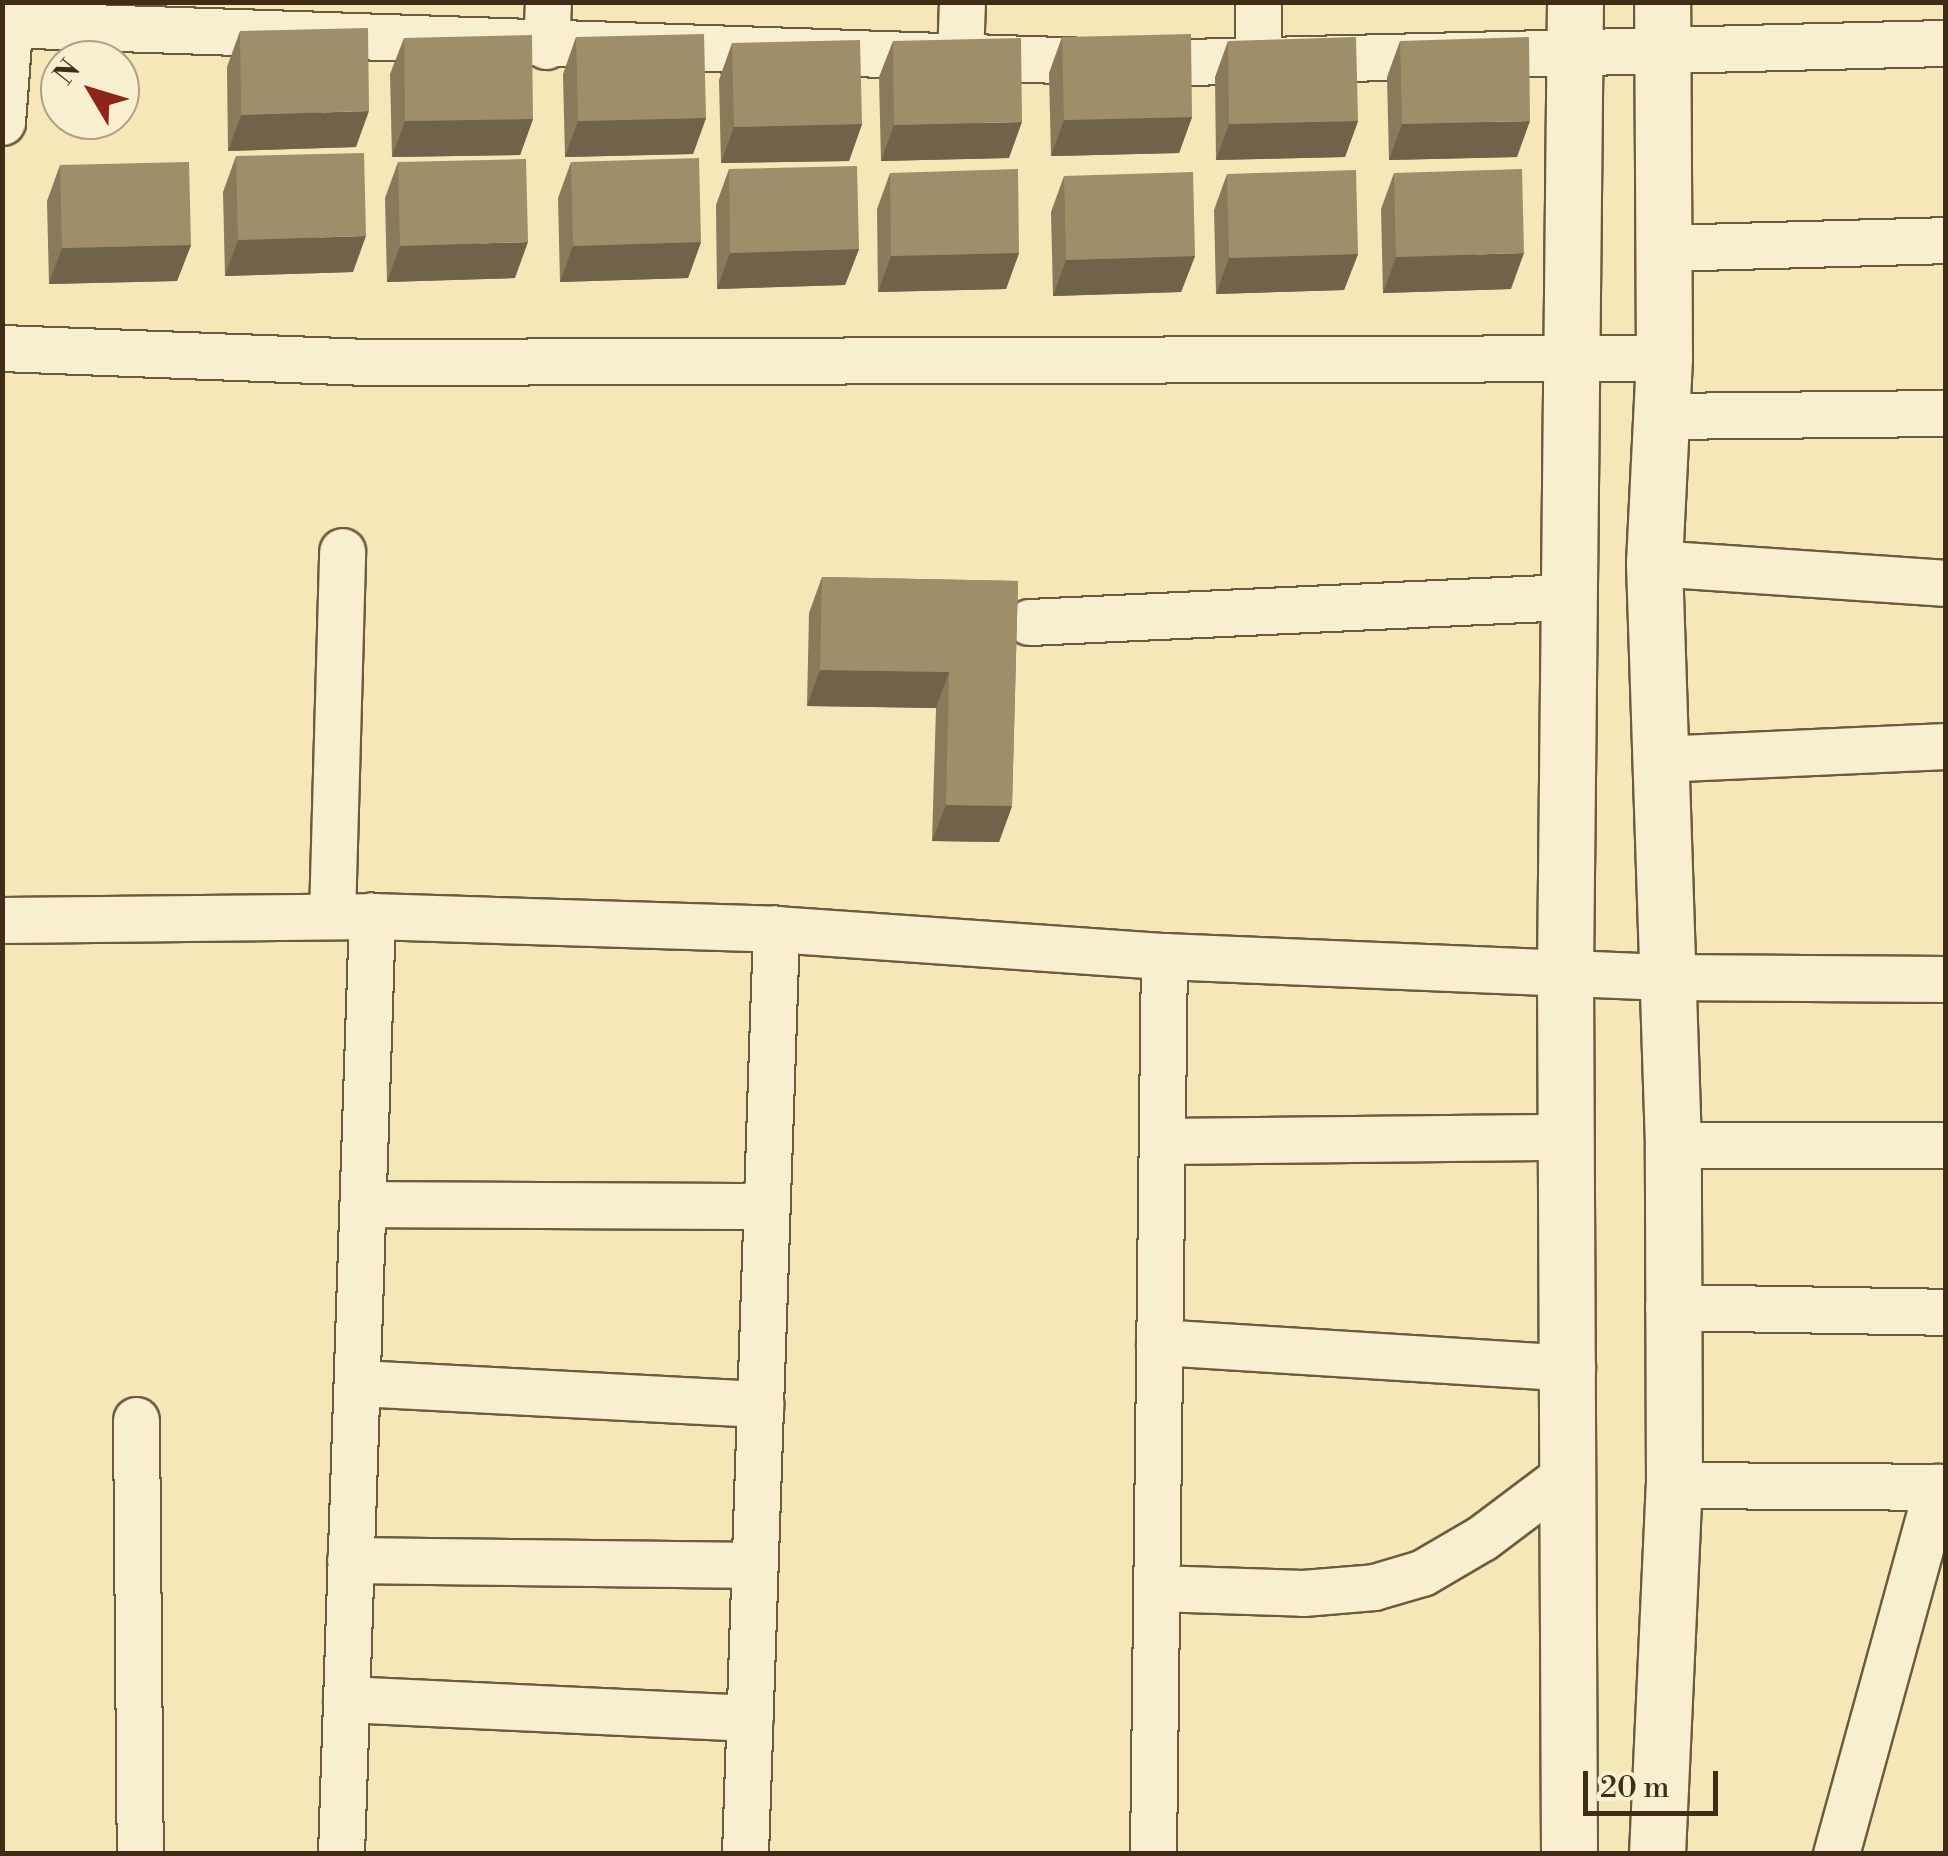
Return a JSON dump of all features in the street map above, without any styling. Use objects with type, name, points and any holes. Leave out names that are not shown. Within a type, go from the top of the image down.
[{"type":"street","points":[[960,58],[962,2]]},
{"type":"street","points":[[1258,2],[1258,64]]},
{"type":"street","points":[[2,122],[7,36],[233,18],[547,24],[960,58],[1258,64],[1575,26],[1662,25],[1946,43]]},
{"type":"street","points":[[1657,1854],[1674,1485],[1668,1307],[1672,1145],[1654,563],[1664,358],[1662,25]]},
{"type":"street","points":[[1569,1854],[1572,1368],[1565,973],[1575,26]]},
{"type":"street","points":[[1664,248],[1946,240]]},
{"type":"street","points":[[2,348],[371,362],[1664,358]]},
{"type":"street","points":[[1659,416],[1946,413]]},
{"type":"street","points":[[341,1854],[363,1204],[342,550]]},
{"type":"street","points":[[1654,563],[1946,583]]},
{"type":"street","points":[[1029,622],[1568,597]]},
{"type":"street","points":[[1660,758],[1946,746]]},
{"type":"street","points":[[2,920],[352,916],[776,929],[1164,956],[1666,977],[1946,979]]},
{"type":"street","points":[[745,1854],[776,929]]},
{"type":"street","points":[[1153,1854],[1164,956]]},
{"type":"street","points":[[1162,1141],[1567,1137]]},
{"type":"street","points":[[1672,1145],[1946,1145]]},
{"type":"street","points":[[363,1204],[767,1206]]},
{"type":"street","points":[[1668,1307],[1946,1312]]},
{"type":"street","points":[[1159,1342],[1572,1368]]},
{"type":"street","points":[[357,1383],[760,1404]]},
{"type":"street","points":[[136,1420],[140,1854]]},
{"type":"street","points":[[1156,1588],[1302,1593],[1374,1587],[1422,1573],[1482,1538],[1571,1471]]},
{"type":"street","points":[[1674,1485],[1942,1487],[1836,1854]]},
{"type":"street","points":[[350,1560],[754,1565]]},
{"type":"street","points":[[346,1699],[750,1718]]},
{"type":"building","points":[[368,28],[369,111],[241,115],[240,31]]},
{"type":"building","points":[[704,34],[706,118],[578,121],[576,37]]},
{"type":"building","points":[[1191,34],[1192,117],[1064,120],[1062,37]]},
{"type":"building","points":[[532,35],[533,119],[405,121],[404,38]]},
{"type":"building","points":[[1356,37],[1358,121],[1229,124],[1228,41]]},
{"type":"building","points":[[1529,37],[1530,121],[1402,124],[1400,41]]},
{"type":"building","points":[[1021,38],[1022,122],[894,125],[893,41]]},
{"type":"building","points":[[860,40],[862,124],[734,127],[732,43]]},
{"type":"building","points":[[364,153],[366,236],[238,240],[236,156]]},
{"type":"building","points":[[699,158],[701,242],[573,246],[571,162]]},
{"type":"building","points":[[526,159],[528,242],[400,246],[398,162]]},
{"type":"building","points":[[189,162],[191,245],[62,248],[60,165]]},
{"type":"building","points":[[857,166],[859,249],[730,253],[729,169]]},
{"type":"building","points":[[1018,169],[1019,253],[891,256],[890,173]]},
{"type":"building","points":[[1522,169],[1524,253],[1396,257],[1394,173]]},
{"type":"building","points":[[1356,170],[1358,254],[1229,258],[1227,174]]},
{"type":"building","points":[[1193,172],[1195,256],[1066,260],[1064,176]]},
{"type":"building","points":[[822,577],[1018,581],[1012,806],[946,805],[949,672],[820,670]]}]
